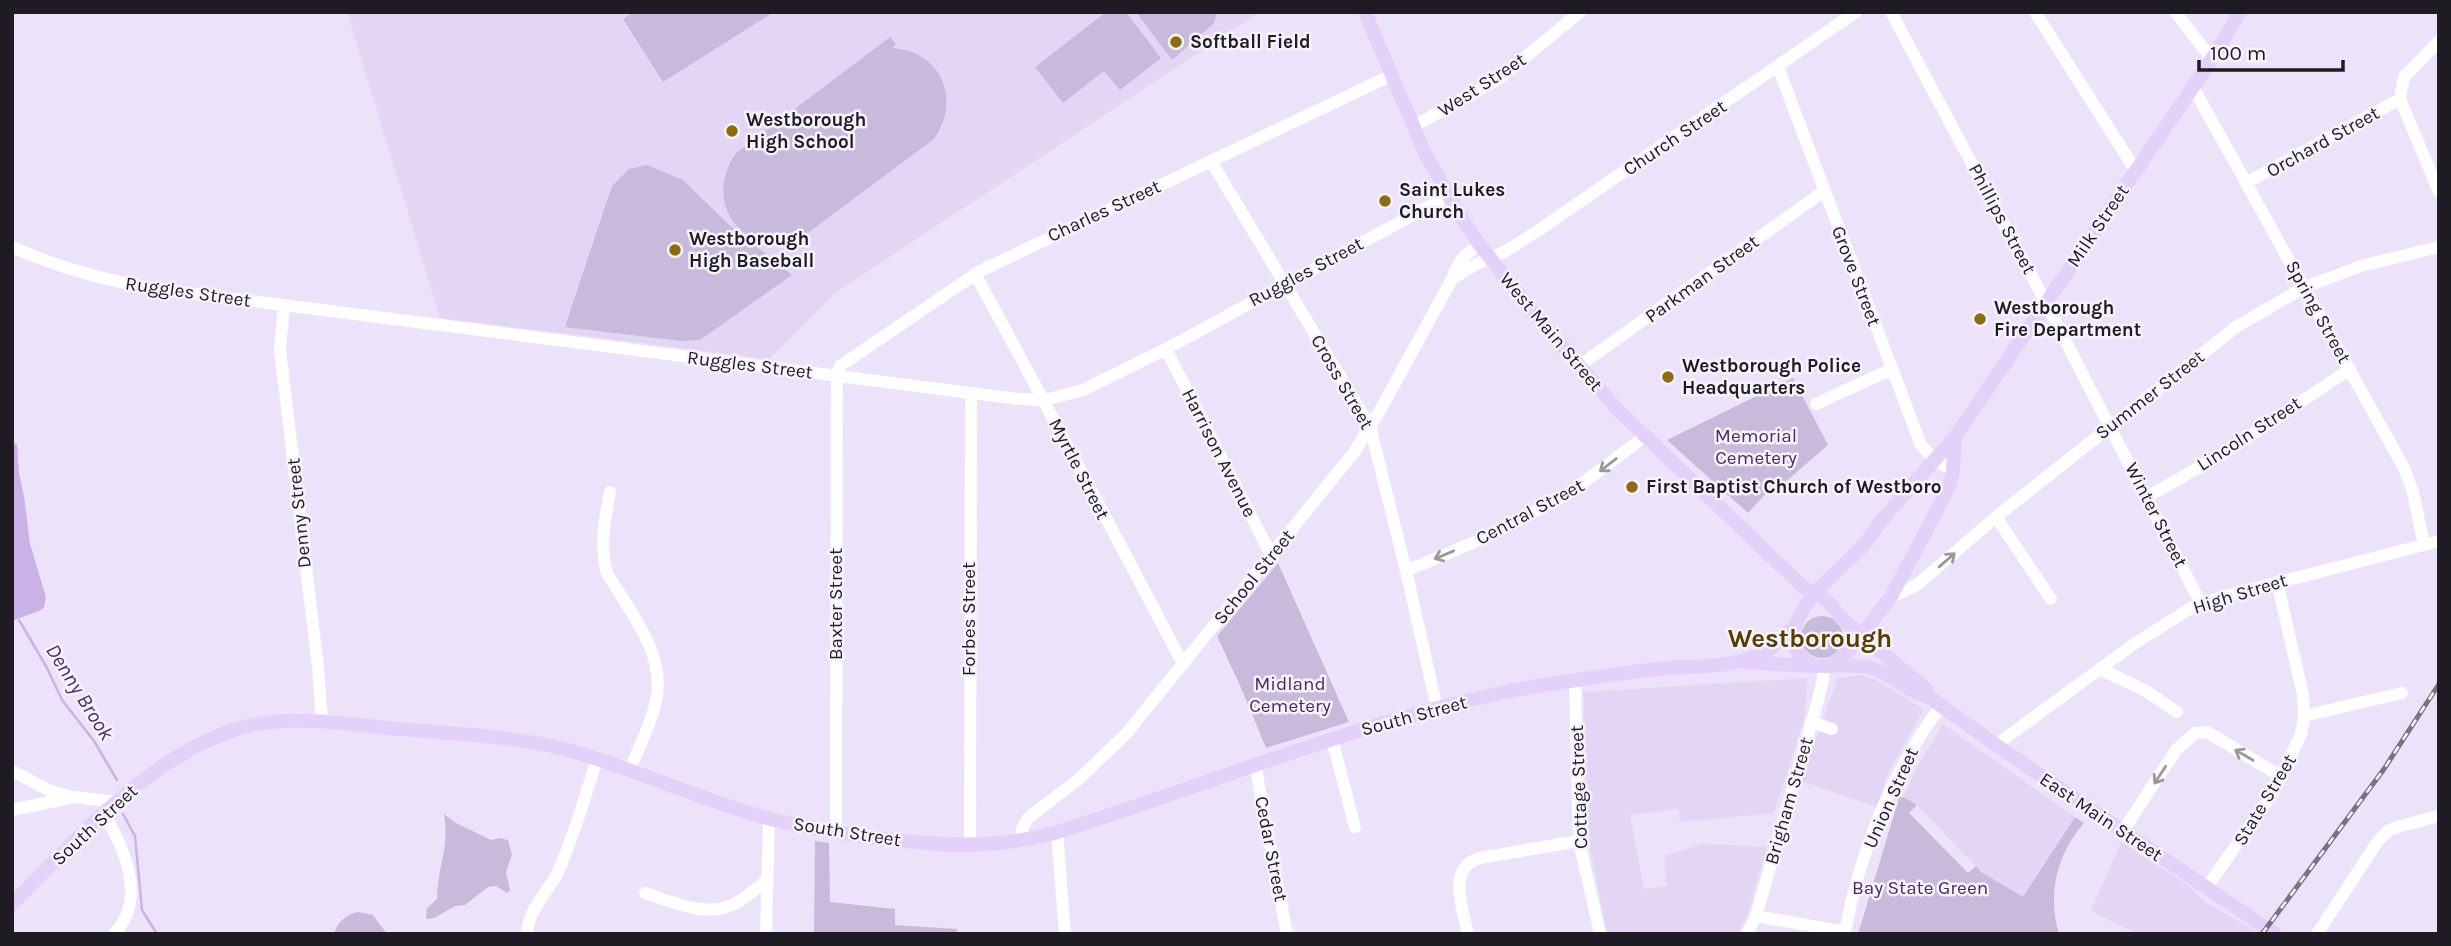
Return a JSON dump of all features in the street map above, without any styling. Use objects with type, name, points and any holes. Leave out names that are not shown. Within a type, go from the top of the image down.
[{"type":"main road","name":"West Main Street","points":[[1365,12],[1413,127],[1448,196],[1480,245],[1531,310],[1644,437],[1812,593],[1837,610],[1842,619]]},
{"type":"main road","name":"Milk Street","points":[[1797,621],[1812,593],[1858,551],[1955,438],[2212,59],[2240,12]]},
{"type":"main road","points":[[1847,651],[1850,636],[1842,619],[1821,610],[1811,611],[1797,621],[1794,639],[1797,652],[1822,665],[1843,657],[1891,597],[1948,489],[1953,471],[1955,438]]},
{"type":"main road","points":[[1880,614],[1878,635],[1886,655]]},
{"type":"main road","name":"East Main Street","points":[[1842,619],[1926,689],[1935,702]]},
{"type":"main road","name":"South Street","points":[[1733,662],[1764,653],[1797,621]]},
{"type":"main road","name":"South Street","points":[[12,904],[103,812],[152,773],[237,729],[277,722],[322,721],[535,744],[597,759],[769,819],[836,832],[927,844],[970,845],[1020,842],[1057,832],[1332,739],[1437,708],[1519,690],[1650,670],[1733,662],[1868,667]]},
{"type":"main road","name":"East Main Street","points":[[1868,667],[1892,676],[1919,695],[1935,702],[2275,934]]},
{"type":"street","name":"West Street","points":[[1413,127],[1500,78],[1580,12]]},
{"type":"street","name":"Church Street","points":[[1491,258],[1539,230],[1778,67],[1843,16],[1856,12]]},
{"type":"street","name":"Phillips Street","points":[[1891,12],[2110,426]]},
{"type":"street","points":[[2035,12],[2136,171]]},
{"type":"street","points":[[2175,12],[2212,59]]},
{"type":"street","points":[[2439,41],[2404,77],[2400,99],[2439,192]]},
{"type":"street","name":"Grove Street","points":[[1778,67],[1921,445],[1936,460],[1953,471]]},
{"type":"street","name":"Charles Street","points":[[838,377],[840,366],[975,274],[1392,75]]},
{"type":"street","name":"Spring Street","points":[[2193,87],[2404,468],[2413,492],[2424,545]]},
{"type":"street","name":"Orchard Street","points":[[2246,183],[2400,99]]},
{"type":"street","name":"Cross Street","points":[[1211,161],[1370,426],[1437,708]]},
{"type":"street","name":"Parkman Street","points":[[1579,366],[1824,191]]},
{"type":"street","name":"Ruggles Street","points":[[12,247],[54,264],[116,281],[838,377],[1045,400],[1065,397],[1083,390],[1166,349],[1448,196]]},
{"type":"street","name":"School Street","points":[[1020,842],[1022,829],[1028,818],[1079,779],[1111,750],[1272,557],[1355,451],[1451,281],[1459,260],[1480,245]]},
{"type":"street","name":"Summer Street","points":[[1891,597],[1917,585],[1996,517],[2236,327],[2305,287],[2361,266],[2439,247]]},
{"type":"street","name":"School Street","points":[[1451,281],[1476,264],[1491,258]]},
{"type":"street","name":"Myrtle Street","points":[[975,274],[1045,400],[1088,487],[1183,664]]},
{"type":"street","name":"Denny Street","points":[[284,305],[280,350],[322,721]]},
{"type":"street","name":"Harrison Avenue","points":[[1166,349],[1272,557]]},
{"type":"street","points":[[1816,404],[1892,369]]},
{"type":"street","name":"Lincoln Street","points":[[2147,497],[2227,452],[2350,369]]},
{"type":"street","name":"Baxter Street","points":[[836,832],[838,377]]},
{"type":"street","name":"Forbes Street","points":[[970,845],[971,393]]},
{"type":"street","name":"Winter Street","points":[[2110,426],[2201,604]]},
{"type":"street","name":"Central Street","points":[[1406,571],[1490,536],[1571,492],[1644,437]]},
{"type":"street","points":[[610,492],[603,540],[604,562],[607,573],[651,648],[657,673],[654,709],[629,771]]},
{"type":"street","points":[[1996,517],[2051,598]]},
{"type":"street","name":"High Street","points":[[1996,745],[2100,669],[2191,608],[2277,582],[2439,541]]},
{"type":"street","name":"State Street","points":[[2207,887],[2282,777],[2301,734],[2303,695],[2277,582]]},
{"type":"street","name":"Brigham Street","points":[[1747,934],[1756,916],[1824,680],[1822,665]]},
{"type":"street","points":[[2100,669],[2146,691],[2177,712]]},
{"type":"street","name":"Cottage Street","points":[[1575,680],[1579,841],[1600,934]]},
{"type":"street","points":[[2304,716],[2402,693]]},
{"type":"street","name":"Union Street","points":[[1756,916],[1845,932],[1861,869],[1887,798],[1935,702]]},
{"type":"street","points":[[1811,722],[1832,729]]},
{"type":"street","points":[[2123,831],[2176,750],[2194,733],[2207,732],[2282,777]]},
{"type":"street","points":[[1332,739],[1355,827]]},
{"type":"street","points":[[527,934],[532,912],[563,859],[597,759]]},
{"type":"street","name":"Cedar Street","points":[[1255,764],[1287,934]]},
{"type":"street","points":[[12,771],[31,782],[73,797],[116,802]]},
{"type":"street","points":[[12,810],[73,797]]},
{"type":"street","points":[[103,812],[116,835],[131,883],[132,907],[114,934]]},
{"type":"street","points":[[2317,934],[2378,841],[2388,831],[2439,816]]},
{"type":"street","points":[[766,934],[769,819]]},
{"type":"street","points":[[1057,832],[1065,934]]},
{"type":"street","points":[[1468,934],[1459,888],[1462,871],[1467,864],[1480,858],[1579,841]]},
{"type":"street","points":[[645,893],[689,907],[719,909],[735,904],[767,880]]},
{"type":"shaded area","name":"Westborough High School","points":[[347,12],[1260,12],[834,294],[769,359],[440,318]]},
{"type":"shaded area","points":[[12,443],[17,444],[30,544],[46,597],[41,610],[12,621]]},
{"type":"shaded area","points":[[1861,675],[1876,680],[1924,709],[1888,773],[1877,807],[1801,781],[1838,678]]},
{"type":"shaded area","points":[[1808,678],[1804,720],[1774,813],[1680,822],[1679,809],[1630,815],[1644,889],[1667,886],[1664,856],[1703,844],[1767,847],[1747,916],[1738,934],[1607,934],[1590,848],[1583,692]]},
{"type":"shaded area","points":[[1943,724],[2075,817],[2023,898],[1981,872],[1917,805],[1903,797]]},
{"type":"shaded area","points":[[2121,842],[2186,884],[2206,903],[2256,931],[2253,934],[2138,934],[2091,911]]},
{"type":"green space","points":[[634,12],[774,12],[663,82],[623,19]]},
{"type":"green space","points":[[1106,12],[1126,12],[1161,58],[1120,90],[1104,71],[1063,103],[1035,67]]},
{"type":"green space","name":"Softball Field","points":[[1136,12],[1217,12],[1214,23],[1172,60]]},
{"type":"green space","points":[[890,37],[896,44],[892,48],[909,51],[923,58],[942,80],[946,93],[946,108],[934,139],[801,238],[780,243],[762,241],[746,234],[734,223],[726,208],[723,190],[726,172],[736,153]]},
{"type":"green space","name":"Westborough High Baseball","points":[[647,165],[683,180],[728,224],[792,275],[700,340],[681,341],[565,327],[612,186],[629,169]]},
{"type":"green space","name":"Memorial Cemetery","points":[[1793,378],[1828,445],[1776,490],[1768,491],[1748,513],[1667,440]]},
{"type":"green space","name":"Midland Cemetery","points":[[1278,563],[1349,722],[1266,748],[1217,636]]},
{"type":"green space","points":[[1822,616],[1837,622],[1843,637],[1837,652],[1822,658],[1807,652],[1801,637],[1807,622]]},
{"type":"green space","name":"Bay State Green","points":[[1903,797],[1917,805],[1909,813],[1968,873],[1976,866],[1981,872],[2023,897],[2075,817],[2084,823],[2067,848],[2057,875],[2054,904],[2059,934],[1858,934],[1899,798]]},
{"type":"green space","points":[[444,814],[454,822],[491,840],[508,840],[512,855],[506,872],[510,890],[507,893],[496,886],[488,887],[465,905],[455,906],[434,918],[426,919],[427,908],[437,899],[445,837]]},
{"type":"green space","points":[[815,841],[829,843],[830,902],[895,909],[895,925],[957,929],[957,934],[814,934]]},
{"type":"green space","points":[[358,912],[373,915],[387,934],[334,934],[343,919]]},
{"type":"waterway","name":"Denny Brook","points":[[19,620],[62,700],[94,741],[117,780]]},
{"type":"waterway","name":"Denny Brook","points":[[123,814],[135,836],[142,910],[157,934]]},
{"type":"railway","points":[[2262,934],[2384,769],[2439,684]]},
{"type":"place","name":"Softball Field","points":[[1176,42]]},
{"type":"place","name":"Westborough High School","points":[[732,131]]},
{"type":"place","name":"Saint Lukes Church","points":[[1385,201]]},
{"type":"place","name":"Westborough High Baseball","points":[[675,250]]},
{"type":"place","name":"Westborough Fire Department","points":[[1980,319]]},
{"type":"place","name":"Westborough Police Headquarters","points":[[1668,377]]},
{"type":"place","name":"First Baptist Church of Westboro","points":[[1632,487]]},
{"type":"district","name":"Westborough","points":[[1810,638]]}]
